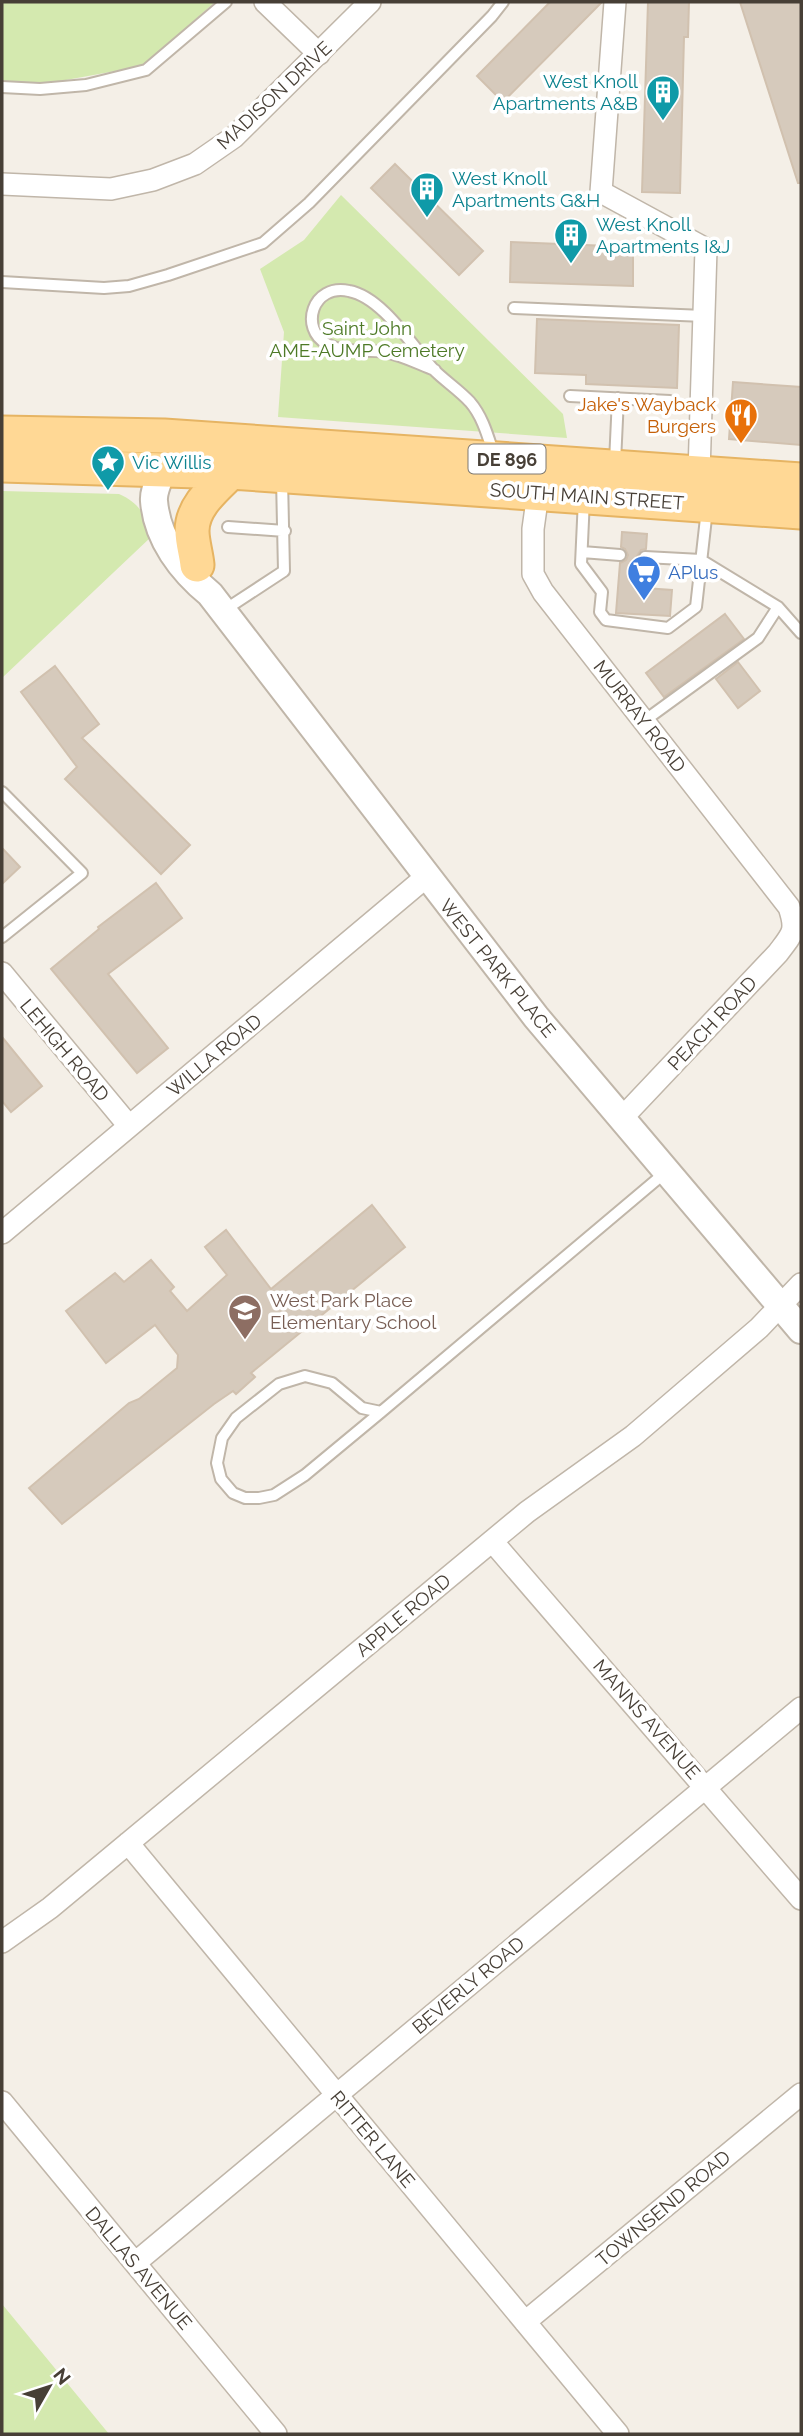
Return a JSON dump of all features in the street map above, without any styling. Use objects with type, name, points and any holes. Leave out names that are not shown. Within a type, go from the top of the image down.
[{"type":"main road","name":"DE 896","points":[[2,433],[164,436]]},
{"type":"main road","name":"SOUTH MAIN STREET","points":[[164,436],[801,480]]},
{"type":"main road","name":"DE 896","points":[[2,465],[163,469]]},
{"type":"main road","name":"SOUTH MAIN STREET","points":[[163,469],[801,512]]},
{"type":"main road","points":[[210,590],[192,532],[194,516],[201,503],[231,472]]},
{"type":"main road","points":[[662,502],[699,473]]},
{"type":"main road","points":[[707,505],[740,476]]},
{"type":"street","points":[[265,2],[319,54]]},
{"type":"street","name":"MADISON DRIVE","points":[[2,184],[111,189],[152,180],[195,164],[234,138],[370,2]]},
{"type":"street","points":[[615,2],[601,192],[706,249],[699,473]]},
{"type":"street","name":"WEST PARK PLACE","points":[[164,436],[163,469],[178,532],[210,590],[426,877],[536,1017],[801,1330]]},
{"type":"street","name":"MURRAY ROAD","points":[[538,493],[533,529],[533,574],[543,592],[789,907],[794,924]]},
{"type":"street","name":"WILLA ROAD","points":[[2,1233],[426,877]]},
{"type":"street","name":"PEACH ROAD","points":[[622,1118],[778,953],[793,933],[794,924]]},
{"type":"street","name":"LEHIGH ROAD","points":[[2,973],[129,1126]]},
{"type":"street","name":"APPLE ROAD","points":[[2,1942],[50,1908],[492,1541],[633,1436],[759,1328],[801,1284]]},
{"type":"street","name":"MANNS AVENUE","points":[[492,1541],[801,1899]]},
{"type":"street","name":"BEVERLY ROAD","points":[[135,2263],[801,1708]]},
{"type":"street","name":"RITTER LANE","points":[[128,1843],[618,2434]]},
{"type":"street","name":"TOWNSEND ROAD","points":[[525,2322],[801,2094]]},
{"type":"street","name":"DALLAS AVENUE","points":[[2,2102],[276,2434]]},
{"type":"lane","points":[[2,87],[40,89],[86,85],[146,70],[226,2]]},
{"type":"lane","points":[[2,282],[104,288],[129,286],[263,243],[309,203],[503,2]]},
{"type":"lane","points":[[435,370],[386,352],[345,351],[325,343],[315,332],[312,317],[314,304],[323,293],[338,290],[350,291],[368,298],[396,324],[435,370],[471,403],[483,424],[494,458]]},
{"type":"lane","points":[[514,308],[704,316]]},
{"type":"lane","points":[[570,396],[670,401]]},
{"type":"lane","points":[[615,467],[618,398]]},
{"type":"lane","points":[[210,590],[284,571],[282,475]]},
{"type":"lane","points":[[584,496],[581,564],[603,592],[600,612],[606,620],[668,628],[696,607],[707,505]]},
{"type":"lane","points":[[228,527],[285,531]]},
{"type":"lane","points":[[582,552],[620,555]]},
{"type":"lane","points":[[645,557],[701,560],[778,607],[801,633]]},
{"type":"lane","points":[[644,721],[758,638],[778,607]]},
{"type":"lane","points":[[2,792],[82,873],[2,937]]},
{"type":"lane","points":[[381,1412],[362,1408],[332,1383],[305,1376],[279,1384],[236,1418],[222,1438],[218,1463],[221,1479],[233,1493],[245,1498],[259,1498],[274,1495],[305,1475],[381,1412],[667,1171]]},
{"type":"green space","points":[[2,2],[215,2],[143,66],[44,84],[2,82]]},
{"type":"green space","name":"Saint John AME-AUMP Cemetery","points":[[341,195],[563,414],[567,438],[278,417],[284,332],[260,269],[304,240]]},
{"type":"green space","points":[[2,491],[119,494],[141,511],[151,537],[2,678]]},
{"type":"green space","points":[[2,2304],[109,2434],[2,2434]]},
{"type":"building","points":[[550,2],[602,2],[503,102],[477,76]]},
{"type":"building","name":"West Knoll Apartments A&B","points":[[648,2],[689,2],[688,37],[684,37],[680,193],[642,192]]},
{"type":"building","points":[[740,2],[801,2],[801,183],[798,183]]},
{"type":"building","name":"West Knoll Apartments G&H","points":[[395,164],[483,251],[459,275],[371,188]]},
{"type":"building","name":"West Knoll Apartments I&J","points":[[511,242],[633,247],[633,286],[510,282]]},
{"type":"building","points":[[537,319],[679,325],[677,388],[586,384],[586,375],[535,373]]},
{"type":"building","points":[[733,382],[801,387],[801,445],[729,439]]},
{"type":"building","points":[[622,532],[647,534],[646,549],[641,550],[637,556],[638,561],[645,565],[644,588],[672,590],[670,616],[616,613],[620,563],[626,560],[628,555],[621,547]]},
{"type":"building","points":[[725,614],[744,639],[664,697],[646,673]]},
{"type":"building","points":[[738,662],[760,691],[738,708],[716,679]]},
{"type":"building","points":[[55,666],[99,724],[82,738],[190,845],[161,874],[65,779],[77,767],[21,692]]},
{"type":"building","points":[[2,848],[20,867],[2,884]]},
{"type":"building","points":[[156,883],[182,918],[108,974],[168,1048],[137,1073],[51,969],[99,929],[98,927]]},
{"type":"building","points":[[2,1037],[42,1086],[11,1112],[2,1101]]},
{"type":"building","name":"West Park Place Elementary School","points":[[372,1205],[405,1247],[251,1373],[255,1377],[236,1394],[233,1391],[214,1404],[62,1524],[29,1488],[129,1403],[139,1399],[177,1368],[178,1355],[155,1325],[106,1363],[66,1311],[115,1273],[124,1282],[151,1260],[174,1287],[170,1291],[187,1311],[227,1275],[205,1247],[226,1230],[271,1289]]},
{"type":"place","name":"West Knoll Apartments A&B","points":[[663,122]]},
{"type":"place","name":"West Knoll Apartments G&H","points":[[427,219]]},
{"type":"place","name":"West Knoll Apartments I&J","points":[[571,265]]},
{"type":"place","name":"Jake's Wayback Burgers","points":[[741,445]]},
{"type":"place","name":"Vic Willis","points":[[108,492]]},
{"type":"place","name":"APlus","points":[[644,602]]},
{"type":"place","name":"West Park Place Elementary School","points":[[245,1341]]}]
